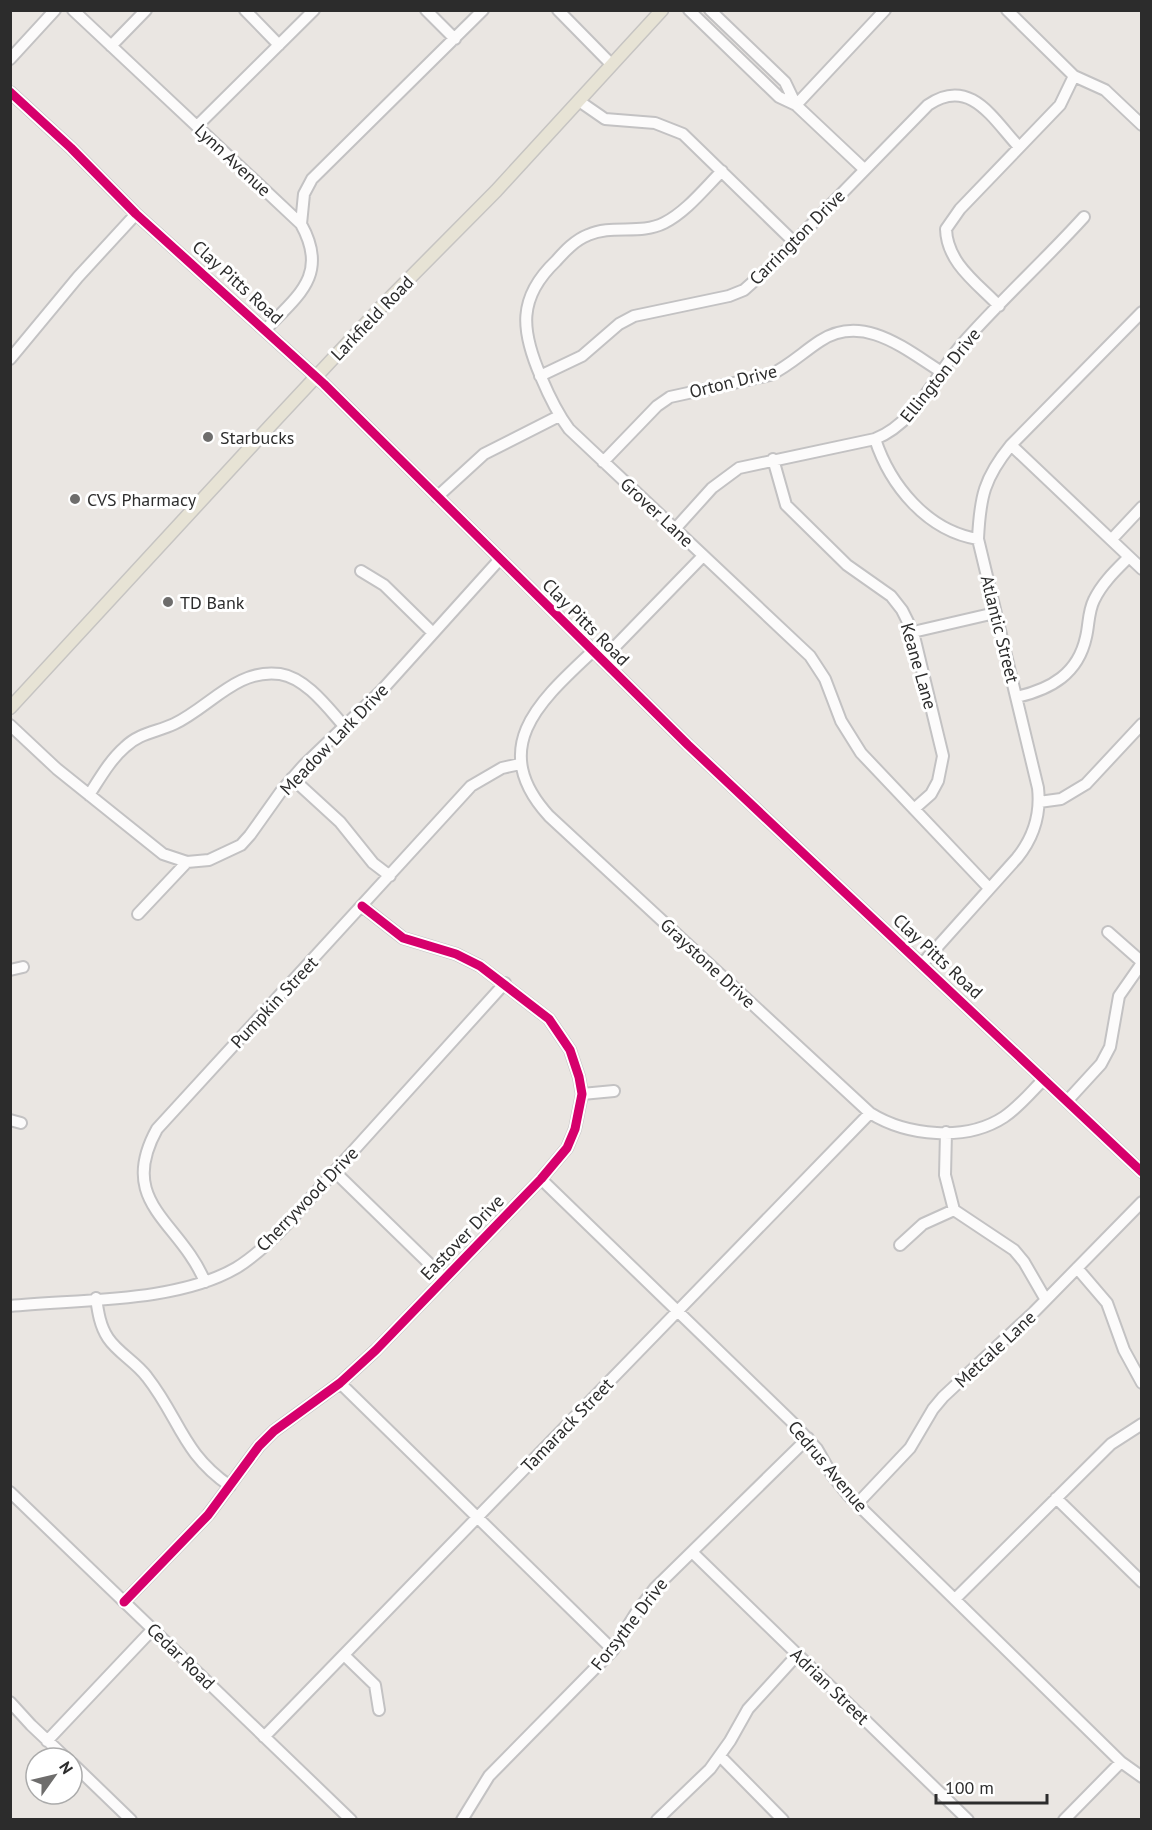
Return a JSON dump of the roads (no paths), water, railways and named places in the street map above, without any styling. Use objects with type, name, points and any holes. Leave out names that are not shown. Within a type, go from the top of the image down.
[{"type":"main road","name":"Larkfield Road","points":[[10,708],[316,377],[496,191],[662,10]]},
{"type":"street","points":[[10,59],[55,10]]},
{"type":"street","name":"Lynn Avenue","points":[[73,10],[301,224],[314,254],[309,279],[303,290],[266,329]]},
{"type":"street","points":[[111,46],[146,10]]},
{"type":"street","points":[[245,10],[279,45]]},
{"type":"street","points":[[197,126],[314,10]]},
{"type":"street","points":[[426,10],[455,39]]},
{"type":"street","points":[[301,224],[304,194],[312,179],[483,10]]},
{"type":"street","points":[[558,10],[611,64]]},
{"type":"street","points":[[689,10],[779,97],[796,105],[864,169]]},
{"type":"street","points":[[710,10],[785,82],[796,105]]},
{"type":"street","points":[[796,105],[885,10]]},
{"type":"street","points":[[1007,10],[1074,75],[1105,90],[1142,125]]},
{"type":"street","points":[[715,36],[725,25]]},
{"type":"street","points":[[999,306],[957,264],[950,253],[946,229],[960,209],[1060,105],[1074,75]]},
{"type":"street","name":"Clay Pitts Road","points":[[10,92],[72,148],[136,214],[266,329],[688,745],[1142,1172]]},
{"type":"street","name":"Carrington Drive","points":[[540,376],[582,356],[619,324],[634,316],[729,296],[744,290],[928,105],[951,94],[966,96],[977,102],[1019,147]]},
{"type":"street","points":[[579,101],[605,119],[668,126],[683,134],[794,242]]},
{"type":"street","name":"Grover Lane","points":[[722,171],[687,206],[662,224],[646,228],[615,227],[585,236],[546,270],[529,299],[525,316],[525,334],[540,376],[559,416],[603,462],[810,656],[825,679],[841,721],[861,753],[989,888]]},
{"type":"street","points":[[10,359],[78,277],[136,214]]},
{"type":"street","name":"Ellington Drive","points":[[675,529],[725,477],[739,468],[772,459],[874,439],[890,433],[911,414],[940,371],[1084,217]]},
{"type":"street","name":"Atlantic Street","points":[[922,964],[1028,845],[1038,820],[1039,802],[1017,697],[978,539],[981,501],[985,487],[992,468],[1011,445],[1142,312]]},
{"type":"street","name":"Orton Drive","points":[[603,462],[657,406],[670,397],[770,375],[784,368],[823,339],[838,333],[858,331],[875,333],[940,371]]},
{"type":"street","points":[[437,497],[468,465],[484,454],[559,416]]},
{"type":"street","points":[[874,439],[886,470],[906,495],[949,531],[978,539]]},
{"type":"street","points":[[1011,445],[1142,569]]},
{"type":"street","name":"Keane Lane","points":[[772,459],[786,505],[847,565],[891,596],[902,610],[913,632],[943,756],[938,781],[931,794],[914,809]]},
{"type":"street","points":[[1112,539],[1142,507]]},
{"type":"street","points":[[602,660],[704,556]]},
{"type":"street","points":[[1017,697],[1039,692],[1058,682],[1070,672],[1083,649],[1093,602],[1107,581],[1129,557]]},
{"type":"street","name":"Meadow Lark Drive","points":[[187,862],[209,860],[241,845],[292,778],[375,697],[500,559]]},
{"type":"street","points":[[361,571],[384,585],[433,633]]},
{"type":"street","points":[[913,632],[995,613]]},
{"type":"street","name":"Graystone Drive","points":[[593,651],[548,694],[529,720],[524,733],[520,764],[530,793],[549,816],[870,1113],[887,1124],[907,1129],[970,1131],[1002,1118],[1044,1079]]},
{"type":"street","points":[[88,795],[126,746],[140,736],[174,724],[235,683],[250,676],[281,674],[296,681],[314,694],[344,726]]},
{"type":"street","points":[[1039,802],[1061,799],[1086,784],[1142,724]]},
{"type":"street","points":[[10,725],[88,795],[163,854],[187,862],[138,914]]},
{"type":"street","name":"Pumpkin Street","points":[[205,1282],[185,1247],[149,1199],[142,1178],[143,1159],[150,1143],[169,1116],[471,786],[502,768],[520,764]]},
{"type":"street","points":[[292,778],[340,822],[373,863],[390,876]]},
{"type":"street","name":"Eastover Drive","points":[[124,1602],[208,1515],[259,1446],[274,1431],[340,1383],[376,1350],[541,1179],[567,1148],[575,1129],[582,1094],[575,1064],[562,1035],[549,1019],[506,983],[480,966],[456,954],[403,938],[362,906]]},
{"type":"street","points":[[1068,1100],[1101,1064],[1110,1047],[1119,996],[1142,963],[1108,932]]},
{"type":"street","points":[[10,970],[23,967]]},
{"type":"street","name":"Cherrywood Drive","points":[[10,1306],[167,1292],[205,1282],[235,1268],[267,1245],[506,983]]},
{"type":"street","points":[[582,1094],[614,1091]]},
{"type":"street","name":"Tamarack Street","points":[[264,1737],[870,1113]]},
{"type":"street","points":[[946,1132],[945,1175],[954,1210],[1014,1250],[1024,1262],[1046,1300]]},
{"type":"street","points":[[335,1172],[444,1278]]},
{"type":"street","name":"Cedrus Avenue","points":[[541,1179],[808,1438],[840,1487],[1121,1762],[1142,1777]]},
{"type":"street","name":"Metcale Lane","points":[[857,1503],[910,1448],[933,1409],[943,1397],[1046,1300],[1142,1202]]},
{"type":"street","points":[[900,1245],[923,1224],[954,1210]]},
{"type":"street","points":[[1077,1269],[1107,1303],[1124,1350],[1142,1383]]},
{"type":"street","points":[[96,1298],[100,1322],[108,1339],[147,1377],[196,1456],[213,1474],[230,1486]]},
{"type":"street","points":[[340,1383],[613,1650]]},
{"type":"street","points":[[955,1599],[1111,1444],[1142,1424]]},
{"type":"street","name":"Forsythe Drive","points":[[462,1820],[477,1791],[489,1776],[613,1650],[644,1601],[808,1438]]},
{"type":"street","name":"Cedar Road","points":[[10,1492],[351,1820]]},
{"type":"street","points":[[1056,1498],[1142,1582]]},
{"type":"street","name":"Adrian Street","points":[[692,1552],[968,1820]]},
{"type":"street","points":[[46,1741],[152,1629]]},
{"type":"street","points":[[657,1820],[695,1786],[720,1756],[747,1709],[798,1654]]},
{"type":"street","points":[[344,1655],[375,1684],[379,1710]]},
{"type":"street","points":[[10,1702],[52,1746]]},
{"type":"street","points":[[720,1756],[783,1820]]},
{"type":"street","points":[[1064,1820],[1121,1762]]},
{"type":"street","points":[[84,1775],[131,1820]]},
{"type":"place","name":"Starbucks","points":[[208,437]]},
{"type":"place","name":"CVS Pharmacy","points":[[75,499]]},
{"type":"place","name":"TD Bank","points":[[168,602]]}]
